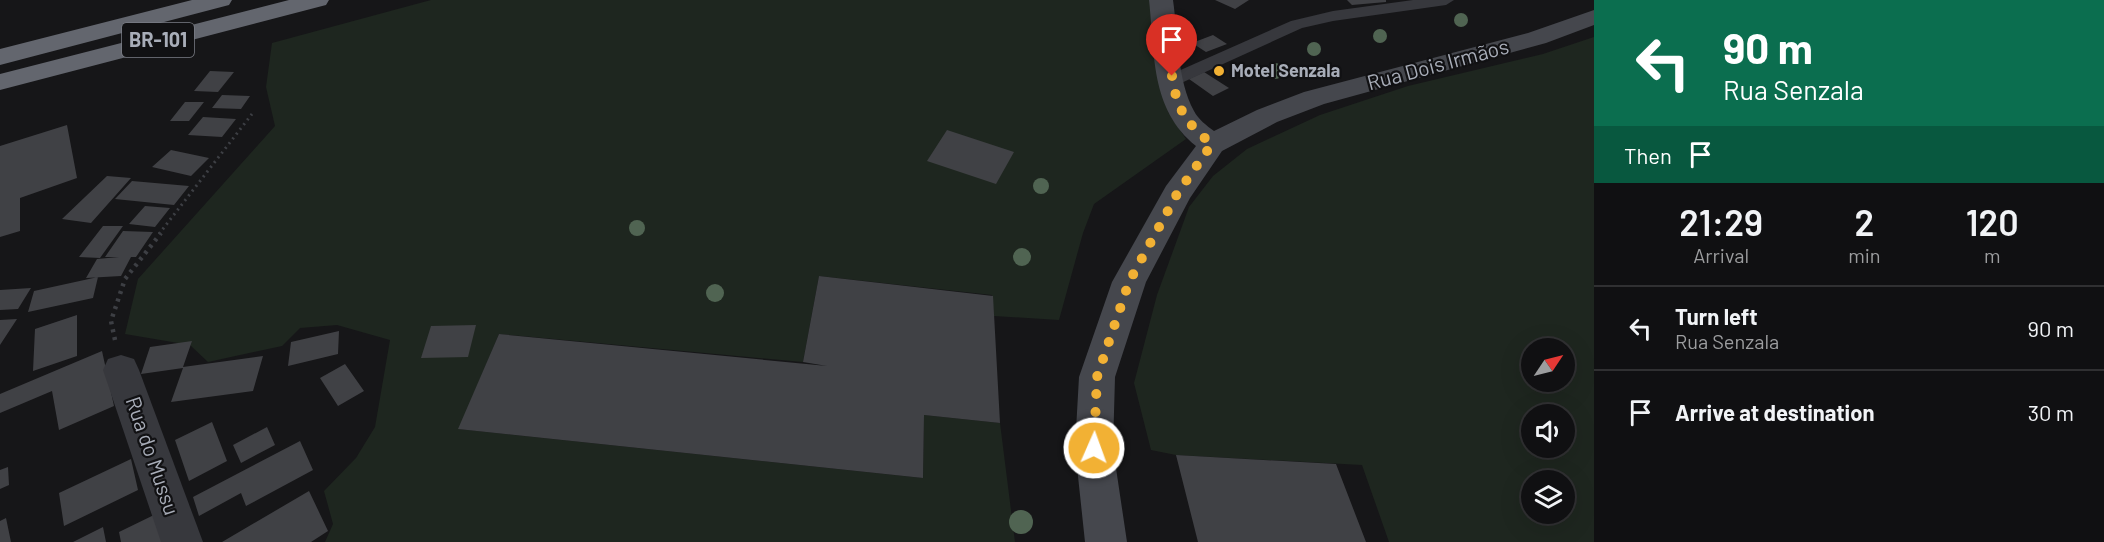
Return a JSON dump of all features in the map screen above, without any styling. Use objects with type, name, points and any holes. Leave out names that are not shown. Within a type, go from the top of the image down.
[{"type":"highway","name":"BR-101","points":[[0,57],[220,0]]},
{"type":"highway","name":"BR-101","points":[[0,82],[317,0]]},
{"type":"main road","points":[[1161,0],[1180,112],[1192,128],[1212,144]]},
{"type":"main road","name":"Rua Dois Irmãos","points":[[1106,542],[1094,448],[1097,377],[1129,282],[1177,194],[1212,144],[1267,116],[1314,98],[1537,38],[1594,17]]},
{"type":"street","name":"Rua do Mussu","points":[[121,370],[182,542]]},
{"type":"lane","points":[[1173,80],[1297,24],[1333,16],[1446,0]]},
{"type":"path","points":[[121,370],[111,321],[125,279],[252,114]]},
{"type":"shaded area","points":[[431,0],[1151,0],[1168,112],[1186,139],[1094,204],[1083,233],[1059,320],[994,316],[992,295],[819,276],[803,362],[499,334],[459,429],[923,478],[924,415],[1000,423],[1015,542],[325,542],[333,524],[324,491],[356,458],[375,427],[390,340],[337,325],[300,328],[282,346],[208,362],[190,345],[125,334],[138,279],[275,126],[266,87],[272,43]]},
{"type":"shaded area","points":[[1594,37],[1594,542],[1389,542],[1362,465],[1176,455],[1151,450],[1134,383],[1157,295],[1189,207],[1213,176],[1247,149],[1320,115],[1408,86],[1543,54]]},
{"type":"building","points":[[1215,0],[1249,0],[1235,9]]},
{"type":"building","points":[[1347,0],[1386,0],[1386,2],[1352,5]]},
{"type":"building","points":[[1213,35],[1227,44],[1206,52],[1192,43]]},
{"type":"building","points":[[210,71],[234,72],[218,92],[194,91]]},
{"type":"building","points":[[1204,72],[1229,88],[1213,96],[1189,79]]},
{"type":"building","points":[[222,95],[250,96],[241,109],[212,108]]},
{"type":"building","points":[[185,102],[204,102],[189,121],[170,121]]},
{"type":"building","points":[[203,117],[236,119],[222,137],[188,135]]},
{"type":"building","points":[[67,125],[77,178],[20,198],[20,231],[0,237],[0,146]]},
{"type":"building","points":[[947,130],[1014,152],[996,184],[927,161]]},
{"type":"building","points":[[171,150],[209,158],[191,176],[152,167]]},
{"type":"building","points":[[107,176],[131,178],[91,223],[62,219]]},
{"type":"building","points":[[132,181],[189,186],[174,205],[115,199]]},
{"type":"building","points":[[145,206],[170,208],[155,227],[129,224]]},
{"type":"building","points":[[103,226],[123,226],[100,258],[79,257]]},
{"type":"building","points":[[123,231],[153,232],[136,257],[131,257],[121,276],[86,278],[97,259],[119,257],[105,257]]},
{"type":"building","points":[[819,276],[993,296],[1000,423],[924,415],[923,478],[458,429],[499,334],[827,366],[803,362]]},
{"type":"building","points":[[98,277],[93,298],[28,312],[34,291]]},
{"type":"building","points":[[31,288],[18,309],[0,310],[0,290]]},
{"type":"building","points":[[77,315],[77,356],[33,371],[35,329]]},
{"type":"building","points":[[17,319],[0,345],[0,320]]},
{"type":"building","points":[[476,325],[468,357],[421,358],[431,326]]},
{"type":"building","points":[[339,331],[338,354],[288,366],[291,342]]},
{"type":"building","points":[[192,341],[183,367],[263,356],[253,391],[171,402],[183,368],[141,374],[150,347]]},
{"type":"building","points":[[102,351],[114,406],[59,430],[52,391],[0,413],[0,394]]},
{"type":"building","points":[[345,364],[364,391],[338,406],[320,378]]},
{"type":"building","points":[[212,422],[227,461],[189,481],[175,440]]},
{"type":"building","points":[[267,427],[275,445],[241,463],[233,445]]},
{"type":"building","points":[[300,441],[313,470],[246,506],[241,493],[199,516],[193,497]]},
{"type":"building","points":[[1176,455],[1336,464],[1366,542],[1198,542]]},
{"type":"building","points":[[131,459],[138,490],[64,526],[59,493]]},
{"type":"building","points":[[8,467],[9,485],[0,489],[0,470]]},
{"type":"building","points":[[309,491],[328,531],[311,542],[222,542]]},
{"type":"building","points":[[156,514],[164,542],[121,542],[119,532]]},
{"type":"building","points":[[6,518],[11,542],[0,542],[0,521]]},
{"type":"building","points":[[103,527],[106,542],[73,542]]},
{"type":"place","name":"Motel Senzala","points":[[1219,71]]},
{"type":"route","points":[[1094,448],[1097,377],[1129,282],[1177,194],[1212,144],[1192,128],[1180,112],[1172,76]]}]
